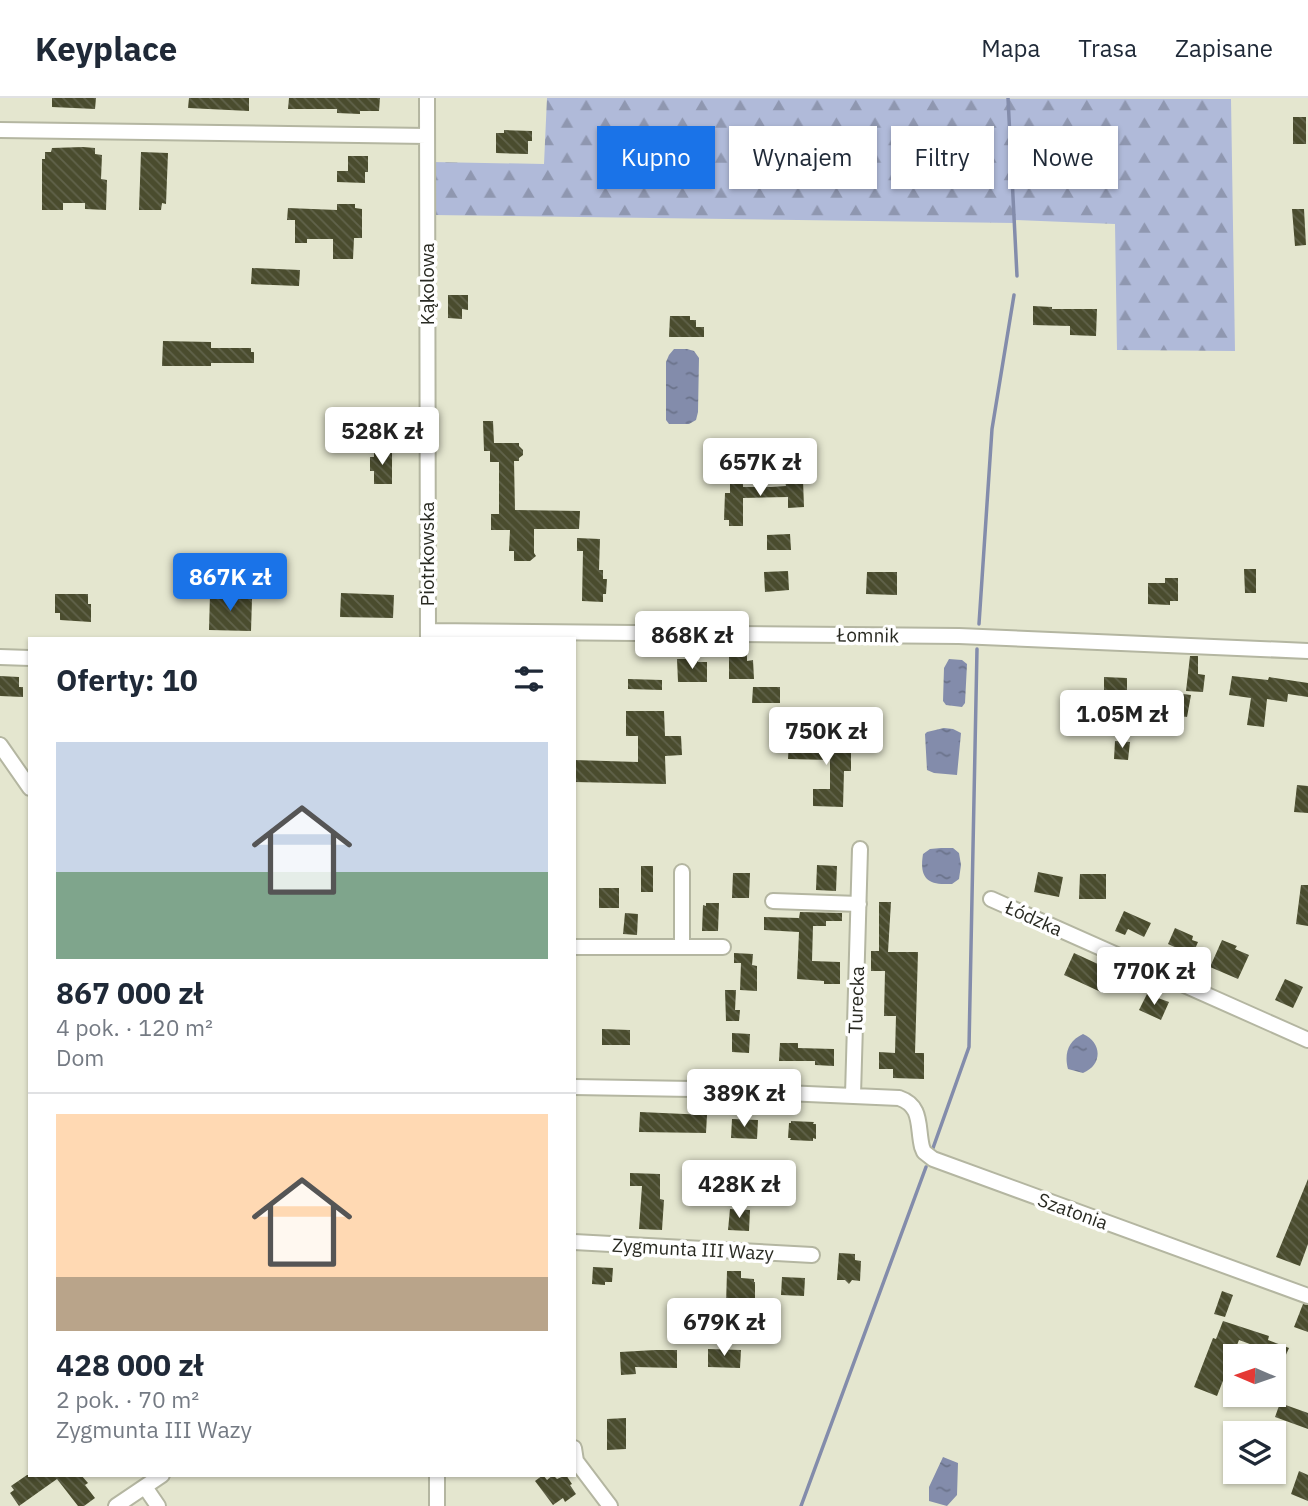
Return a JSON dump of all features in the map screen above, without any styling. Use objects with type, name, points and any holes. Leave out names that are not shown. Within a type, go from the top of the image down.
[{"type":"street","name":"Kąkolowa","points":[[427,98],[427,470]]},
{"type":"street","points":[[0,130],[427,136]]},
{"type":"street","name":"Piotrkowska","points":[[427,470],[428,635]]},
{"type":"street","name":"Łomnik","points":[[428,635],[959,636],[1308,651]]},
{"type":"street","points":[[0,657],[28,657]]},
{"type":"street","points":[[0,745],[28,785]]},
{"type":"street","name":"Turecka","points":[[853,1095],[860,849]]},
{"type":"street","points":[[682,872],[682,947]]},
{"type":"street","name":"Łódzka","points":[[990,898],[1308,1040]]},
{"type":"street","points":[[773,901],[859,904]]},
{"type":"street","points":[[576,947],[723,947]]},
{"type":"street","points":[[576,1087],[853,1095]]},
{"type":"street","name":"Szatonia","points":[[853,1095],[908,1101],[914,1107],[924,1152],[933,1159],[1308,1296]]},
{"type":"street","name":"Zygmunta III Wazy","points":[[576,1242],[812,1255]]},
{"type":"street","points":[[576,1461],[610,1506]]},
{"type":"street","points":[[116,1506],[159,1477]]},
{"type":"street","points":[[437,1477],[437,1506]]},
{"type":"street","points":[[145,1486],[158,1506]]},
{"type":"green space","points":[[547,98],[1231,99],[1235,351],[1117,350],[1115,224],[1014,220],[1014,223],[432,215],[433,162],[544,164]]},
{"type":"water","points":[[674,349],[694,351],[699,358],[698,412],[696,420],[689,424],[669,424],[666,420],[666,362]]},
{"type":"water","points":[[949,659],[962,660],[967,664],[965,703],[962,707],[946,705],[943,701],[944,668]]},
{"type":"water","points":[[944,728],[961,733],[957,775],[927,770],[925,734]]},
{"type":"water","points":[[953,848],[959,853],[959,879],[952,884],[931,882],[922,869],[923,854],[930,849]]},
{"type":"water","points":[[1083,1034],[1094,1042],[1098,1054],[1094,1065],[1083,1073],[1068,1069],[1067,1058],[1071,1044]]},
{"type":"water","points":[[943,1457],[958,1463],[957,1495],[947,1506],[929,1501],[929,1487]]},
{"type":"building","points":[[52,98],[96,98],[95,109],[52,107]]},
{"type":"building","points":[[189,98],[249,98],[249,111],[188,108]]},
{"type":"building","points":[[289,98],[380,98],[379,111],[360,111],[360,114],[337,113],[337,109],[288,109]]},
{"type":"building","points":[[1293,117],[1306,117],[1306,144],[1293,144]]},
{"type":"building","points":[[504,130],[532,131],[532,141],[528,141],[528,154],[496,153],[496,133],[504,133]]},
{"type":"building","points":[[52,148],[95,148],[95,154],[102,155],[101,179],[107,180],[106,210],[85,209],[85,203],[63,203],[63,210],[42,210],[42,159],[45,159],[45,152],[51,152]]},
{"type":"building","points":[[141,152],[168,153],[166,204],[162,203],[161,210],[139,210]]},
{"type":"building","points":[[348,156],[368,156],[365,183],[337,182],[337,171],[348,171]]},
{"type":"building","points":[[337,204],[355,204],[355,208],[362,209],[362,238],[354,238],[353,259],[333,259],[333,239],[307,239],[307,243],[295,243],[295,220],[287,220],[288,208],[337,210]]},
{"type":"building","points":[[1292,209],[1304,209],[1306,245],[1295,246]]},
{"type":"building","points":[[252,268],[300,270],[299,286],[251,284]]},
{"type":"building","points":[[448,295],[468,295],[468,310],[462,309],[462,319],[448,318]]},
{"type":"building","points":[[1033,306],[1052,309],[1097,309],[1096,336],[1070,335],[1070,326],[1033,325]]},
{"type":"building","points":[[670,316],[690,316],[690,320],[696,320],[696,327],[704,327],[704,337],[669,337]]},
{"type":"building","points":[[163,341],[211,342],[211,348],[251,348],[251,352],[254,352],[254,363],[162,366]]},
{"type":"building","points":[[483,421],[493,421],[494,443],[519,443],[523,450],[519,461],[514,461],[515,510],[580,511],[579,529],[534,529],[536,556],[530,561],[514,561],[514,551],[509,551],[510,530],[491,530],[491,514],[499,514],[499,462],[490,462],[490,451],[484,451]]},
{"type":"building","points":[[374,450],[392,450],[392,484],[374,484],[370,457],[374,457]]},
{"type":"building","points":[[803,480],[804,507],[788,508],[788,497],[743,498],[743,526],[729,526],[729,520],[724,520],[725,493],[730,493],[730,483],[743,483],[743,487],[771,487],[786,486],[785,481]]},
{"type":"building","points":[[790,534],[791,550],[767,550],[767,535]]},
{"type":"building","points":[[577,538],[600,539],[599,570],[603,570],[603,579],[607,579],[603,602],[582,601],[583,551],[577,551]]},
{"type":"building","points":[[1244,569],[1256,569],[1256,593],[1245,593]]},
{"type":"building","points":[[788,571],[789,590],[765,592],[764,572]]},
{"type":"building","points":[[867,572],[897,572],[897,595],[866,594]]},
{"type":"building","points":[[1165,578],[1178,578],[1178,601],[1170,601],[1170,605],[1148,604],[1148,583],[1165,583]]},
{"type":"building","points":[[341,593],[394,595],[393,618],[340,617]]},
{"type":"building","points":[[55,594],[88,594],[91,622],[60,620],[60,613],[55,613]]},
{"type":"building","points":[[210,594],[238,595],[238,598],[252,599],[251,631],[209,630]]},
{"type":"building","points":[[729,649],[747,649],[747,661],[753,660],[754,679],[729,679]]},
{"type":"building","points":[[1190,656],[1198,656],[1198,674],[1205,675],[1203,692],[1186,691]]},
{"type":"building","points":[[677,659],[707,662],[707,682],[678,682]]},
{"type":"building","points":[[0,676],[19,677],[23,697],[0,696]]},
{"type":"building","points":[[1232,676],[1268,680],[1269,677],[1308,683],[1308,697],[1288,694],[1287,702],[1267,699],[1264,727],[1247,725],[1251,698],[1229,695]]},
{"type":"building","points":[[1104,677],[1127,678],[1127,696],[1104,695]]},
{"type":"building","points":[[628,679],[662,680],[662,690],[628,689]]},
{"type":"building","points":[[753,687],[780,687],[780,703],[752,703]]},
{"type":"building","points":[[1151,690],[1191,695],[1187,717],[1148,712]]},
{"type":"building","points":[[626,711],[664,711],[665,736],[681,736],[682,755],[665,756],[666,784],[576,782],[576,760],[638,762],[638,736],[626,736]]},
{"type":"building","points":[[789,740],[851,742],[851,771],[844,771],[843,807],[813,806],[813,789],[830,789],[830,760],[788,759]]},
{"type":"building","points":[[1115,741],[1130,742],[1128,760],[1114,759]]},
{"type":"building","points":[[1297,785],[1308,786],[1308,813],[1294,812]]},
{"type":"building","points":[[817,865],[837,866],[836,891],[816,890]]},
{"type":"building","points":[[641,866],[653,866],[653,892],[641,892]]},
{"type":"building","points":[[1038,872],[1063,877],[1059,897],[1034,892]]},
{"type":"building","points":[[733,873],[750,873],[749,898],[732,898]]},
{"type":"building","points":[[1080,874],[1106,874],[1106,899],[1079,899]]},
{"type":"building","points":[[1301,885],[1308,885],[1308,926],[1296,924]]},
{"type":"building","points":[[599,888],[619,888],[619,908],[599,908]]},
{"type":"building","points":[[879,902],[891,902],[888,952],[918,952],[915,1053],[924,1053],[924,1079],[893,1078],[893,1069],[879,1069],[879,1052],[895,1053],[896,1016],[884,1016],[885,971],[871,971],[871,951],[879,951]]},
{"type":"building","points":[[706,903],[719,903],[718,931],[702,931],[703,905],[706,906]]},
{"type":"building","points":[[1124,911],[1151,923],[1144,937],[1128,929],[1125,935],[1115,931]]},
{"type":"building","points":[[800,912],[842,913],[842,921],[826,921],[826,926],[813,926],[812,961],[840,962],[840,984],[797,979],[799,932],[764,930],[764,917],[799,918]]},
{"type":"building","points":[[625,913],[638,914],[637,935],[623,934]]},
{"type":"building","points":[[1175,928],[1193,936],[1192,940],[1198,942],[1191,958],[1168,944]]},
{"type":"building","points":[[1222,940],[1249,955],[1238,979],[1210,967]]},
{"type":"building","points":[[734,953],[753,954],[752,965],[757,966],[757,991],[740,990],[741,963],[734,963]]},
{"type":"building","points":[[1074,953],[1113,971],[1103,993],[1064,975]]},
{"type":"building","points":[[1285,979],[1303,987],[1293,1008],[1275,1000]]},
{"type":"building","points":[[725,990],[736,990],[735,1010],[740,1010],[739,1021],[726,1021]]},
{"type":"building","points":[[1147,994],[1169,1002],[1161,1020],[1139,1010]]},
{"type":"building","points":[[602,1029],[630,1030],[630,1045],[602,1045]]},
{"type":"building","points":[[732,1033],[750,1034],[749,1053],[732,1052]]},
{"type":"building","points":[[780,1043],[798,1043],[798,1048],[834,1049],[834,1066],[815,1065],[815,1061],[779,1061]]},
{"type":"building","points":[[640,1112],[707,1115],[706,1133],[639,1132]]},
{"type":"building","points":[[732,1119],[758,1120],[757,1139],[731,1138]]},
{"type":"building","points":[[791,1121],[814,1122],[816,1139],[790,1140],[791,1138],[788,1138]]},
{"type":"building","points":[[630,1173],[660,1174],[660,1199],[664,1200],[662,1230],[639,1229],[642,1186],[630,1186]]},
{"type":"building","points":[[1308,1179],[1308,1244],[1300,1266],[1276,1257]]},
{"type":"building","points":[[730,1209],[750,1210],[749,1231],[728,1230]]},
{"type":"building","points":[[839,1253],[855,1254],[855,1260],[861,1261],[860,1281],[852,1280],[849,1284],[845,1280],[837,1280]]},
{"type":"building","points":[[593,1267],[613,1268],[612,1282],[605,1282],[605,1285],[592,1284]]},
{"type":"building","points":[[727,1271],[741,1271],[741,1278],[754,1279],[755,1303],[726,1305]]},
{"type":"building","points":[[782,1277],[805,1278],[804,1296],[781,1295]]},
{"type":"building","points":[[1222,1291],[1233,1295],[1225,1317],[1214,1314]]},
{"type":"building","points":[[1303,1304],[1308,1305],[1308,1332],[1294,1327]]},
{"type":"building","points":[[1223,1321],[1269,1336],[1268,1340],[1278,1344],[1250,1344],[1239,1340],[1237,1344],[1223,1344],[1223,1381],[1217,1396],[1194,1387],[1213,1338],[1216,1339]]},
{"type":"building","points":[[708,1349],[741,1350],[740,1368],[708,1367]]},
{"type":"building","points":[[677,1350],[677,1368],[635,1367],[636,1374],[621,1375],[620,1352]]},
{"type":"building","points":[[1286,1405],[1308,1413],[1308,1429],[1286,1421],[1275,1417],[1279,1407]]},
{"type":"building","points":[[626,1418],[626,1449],[607,1450],[607,1419]]},
{"type":"building","points":[[1299,1471],[1308,1475],[1308,1501],[1291,1494]]},
{"type":"building","points":[[27,1475],[83,1477],[95,1498],[84,1506],[78,1506],[57,1479],[19,1506],[10,1493],[14,1490],[11,1486]]},
{"type":"building","points":[[540,1477],[547,1480],[551,1477],[567,1477],[576,1494],[565,1502],[563,1498],[553,1505],[535,1481]]},
{"type":"waterway","points":[[1008,98],[1017,276]]},
{"type":"waterway","points":[[979,624],[992,429],[1014,295]]},
{"type":"waterway","points":[[933,1148],[969,1047],[977,649]]},
{"type":"waterway","points":[[801,1506],[926,1167]]}]
